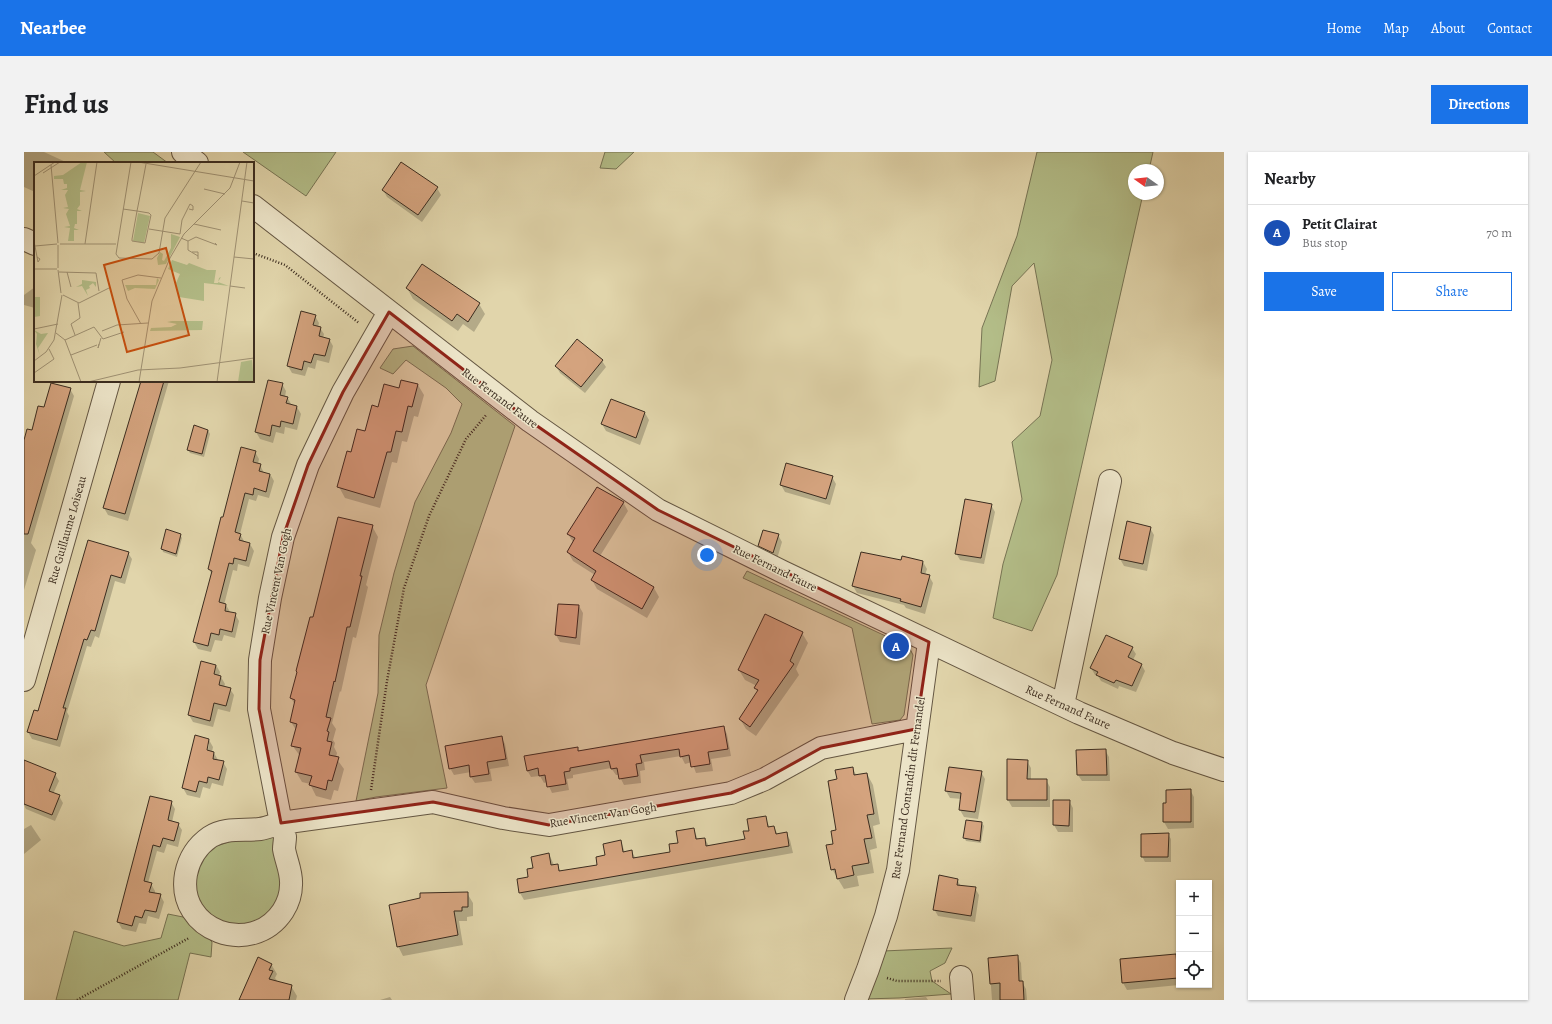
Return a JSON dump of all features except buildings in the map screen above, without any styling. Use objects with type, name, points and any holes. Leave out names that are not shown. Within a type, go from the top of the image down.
[{"type":"street","points":[[183,152],[196,162]]},
{"type":"street","name":"Rue Fernand Faure","points":[[254,207],[530,421],[658,510],[783,572],[1063,706],[1173,753],[1224,770]]},
{"type":"street","points":[[24,239],[34,244]]},
{"type":"street","name":"Rue Vincent Van Gogh","points":[[389,312],[342,392],[308,465],[283,537],[270,598],[260,660],[259,709],[281,822],[285,836],[284,850],[290,868],[292,886],[287,904],[278,919],[263,930],[246,936],[228,935],[209,927],[197,916],[188,900],[185,882],[188,864],[197,848],[211,837],[228,830],[262,828],[281,822],[433,802],[503,818],[549,825],[731,793],[765,779],[821,748],[916,729]]},
{"type":"street","name":"Rue Guillaume Loiseau","points":[[24,680],[109,382]]},
{"type":"street","points":[[1063,706],[1110,481]]},
{"type":"street","name":"Rue Fernand Contandin dit Fernandel","points":[[856,1000],[886,916],[898,870],[929,642]]},
{"type":"path","points":[[254,254],[285,265],[375,336]]},
{"type":"path","points":[[368,810],[387,681],[404,588],[429,516],[466,439],[500,398]]},
{"type":"path","points":[[77,1000],[209,927]]},
{"type":"path","points":[[868,968],[884,977],[897,981],[961,986]]},
{"type":"highlighted area","points":[[389,312],[530,421],[658,510],[929,642],[916,729],[821,748],[765,779],[731,793],[549,825],[433,802],[281,823],[259,709],[260,660],[283,537],[308,465],[343,392]]},
{"type":"green space","points":[[104,152],[153,152],[167,162],[115,162]]},
{"type":"green space","points":[[243,152],[336,152],[306,196]]},
{"type":"green space","points":[[605,152],[634,152],[616,169],[600,168]]},
{"type":"green space","points":[[1037,152],[1153,152],[1150,164],[1128,164],[1128,200],[1142,200],[1057,575],[1032,631],[993,618],[1003,564],[1022,499],[1012,442],[1040,416],[1052,360],[1034,263],[1012,286],[995,381],[979,387],[982,328],[1017,236]]},
{"type":"green space","points":[[413,346],[515,426],[426,685],[447,788],[356,801],[378,693],[379,635],[394,573],[415,502],[451,433],[462,404],[446,388],[406,360],[393,374],[380,368],[393,349]]},
{"type":"green space","points":[[747,571],[909,647],[913,655],[904,715],[900,720],[872,724],[852,628],[743,578]]},
{"type":"green space","points":[[274,836],[281,872],[281,891],[274,909],[249,927],[213,923],[193,896],[196,865],[211,848],[234,840]]},
{"type":"green space","points":[[168,914],[188,918],[212,942],[211,957],[190,953],[178,1000],[56,1000],[74,931],[124,946],[161,938]]},
{"type":"green space","points":[[952,948],[945,963],[930,971],[932,981],[951,994],[863,999],[883,951]]},
{"type":"place","name":"Petit Clairat","points":[[896,646]]}]
